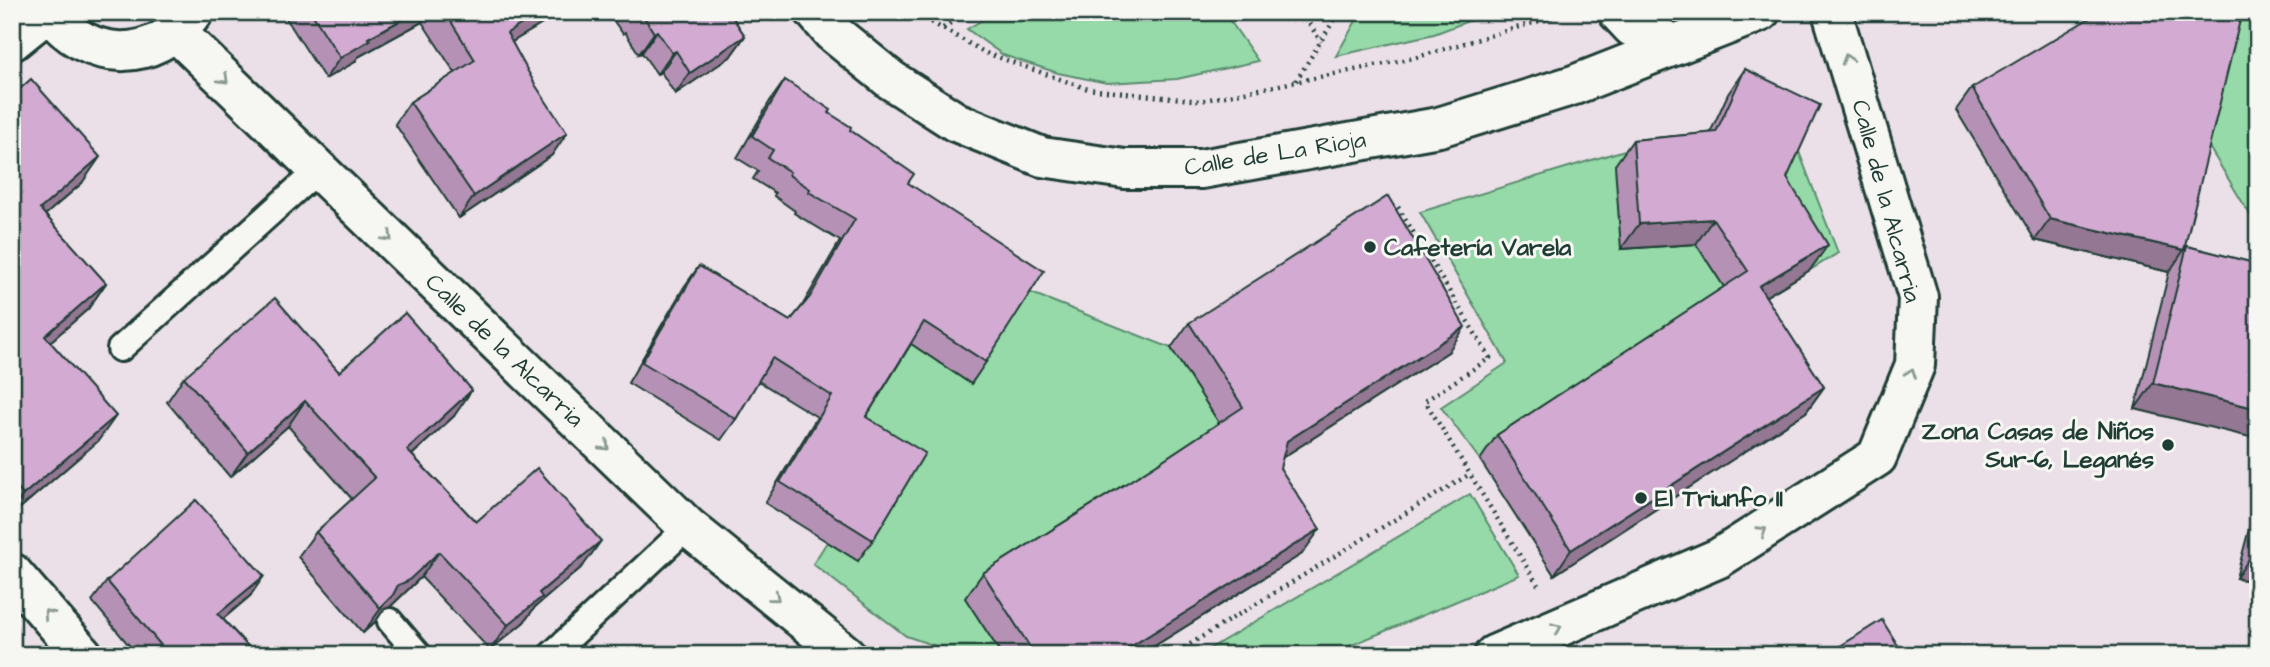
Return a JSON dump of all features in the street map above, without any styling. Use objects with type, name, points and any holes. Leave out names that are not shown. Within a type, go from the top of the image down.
[{"type":"street","points":[[12,41],[49,12],[66,32],[77,39],[114,51],[140,50],[153,46],[185,22]]},
{"type":"street","name":"Calle de La Rioja","points":[[815,12],[832,32],[891,80],[956,122],[1042,157],[1125,169],[1201,169],[1439,127],[1574,85],[1759,12]]},
{"type":"street","points":[[1618,12],[1632,27],[1675,44]]},
{"type":"street","name":"Calle de la Alcarria","points":[[1494,655],[1719,558],[1877,457],[1915,365],[1918,297],[1832,12]]},
{"type":"street","name":"Calle de la Alcarria","points":[[185,22],[318,170],[688,527],[846,655]]},
{"type":"street","points":[[12,573],[83,655]]},
{"type":"lane","points":[[120,349],[318,170]]},
{"type":"lane","points":[[551,655],[688,527]]},
{"type":"lane","points":[[390,621],[419,655]]},
{"type":"path","points":[[913,12],[986,53],[1087,89],[1200,101],[1414,58],[1570,12]]},
{"type":"path","points":[[942,28],[968,12]]},
{"type":"path","points":[[1302,12],[1321,42]]},
{"type":"path","points":[[1296,82],[1339,12]]},
{"type":"path","points":[[1398,207],[1490,358],[1425,401],[1538,585]]},
{"type":"path","points":[[1172,655],[1470,474]]},
{"type":"green space","points":[[996,12],[1224,12],[1258,61],[1177,79],[1107,83],[1058,73],[1003,55],[967,29]]},
{"type":"green space","points":[[1361,12],[1492,12],[1434,34],[1336,56]]},
{"type":"green space","points":[[2232,12],[2258,12],[2258,228],[2203,137]]},
{"type":"green space","points":[[1796,144],[1838,253],[1810,270],[1786,230],[1771,163]]},
{"type":"green space","points":[[1638,146],[1703,230],[1731,296],[1480,460],[1441,407],[1507,363],[1420,212]]},
{"type":"green space","points":[[1029,292],[1171,348],[1195,386],[1258,413],[966,598],[1002,655],[962,655],[906,636],[813,564],[827,542],[858,561],[844,449],[874,361],[893,372],[909,344]]},
{"type":"green space","points":[[1470,494],[1519,575],[1328,655],[1199,655]]},
{"type":"building","points":[[311,12],[416,12],[368,38],[370,40],[340,58]]},
{"type":"building","points":[[445,12],[541,12],[507,33],[536,86],[567,133],[474,196],[410,102],[475,60]]},
{"type":"building","points":[[641,12],[729,12],[745,36],[690,73],[676,51],[672,53],[657,31],[654,33]]},
{"type":"building","points":[[2100,12],[2242,12],[2184,250],[2050,219],[1972,88]]},
{"type":"building","points":[[1745,69],[1820,105],[1787,178],[1828,245],[1759,286],[1824,387],[1571,550],[1497,435],[1748,271],[1713,219],[1639,224],[1633,140],[1716,132]]},
{"type":"building","points":[[31,79],[100,157],[40,209],[106,283],[45,336],[116,416],[23,495],[12,482],[12,96]]},
{"type":"building","points":[[785,80],[831,110],[829,113],[851,127],[850,130],[914,174],[908,183],[1044,271],[986,362],[924,322],[866,417],[925,453],[873,540],[780,482],[832,396],[772,358],[736,419],[642,362],[699,266],[790,321],[810,297],[855,219],[809,192],[810,189],[789,175],[790,172],[768,158],[773,150],[752,136]]},
{"type":"building","points":[[1388,196],[1465,327],[1287,441],[1280,468],[1320,529],[1117,655],[1035,655],[983,573],[1243,407],[1189,323]]},
{"type":"building","points":[[2187,246],[2258,264],[2258,409],[2153,383]]},
{"type":"building","points":[[275,298],[339,372],[405,313],[472,390],[407,450],[476,522],[537,468],[601,541],[539,593],[542,597],[508,625],[439,552],[408,581],[398,585],[393,595],[380,608],[316,532],[375,478],[305,401],[248,452],[184,377]]},
{"type":"building","points":[[196,500],[264,576],[218,614],[256,655],[169,655],[107,581]]},
{"type":"building","points":[[1882,620],[1904,655],[1826,655]]},
{"type":"place","name":"Cafetería Varela","points":[[1370,247]]},
{"type":"place","name":"Zona Casas de Niños Sur-6, Leganés","points":[[2168,445]]},
{"type":"place","name":"El Triunfo II","points":[[1641,498]]}]
